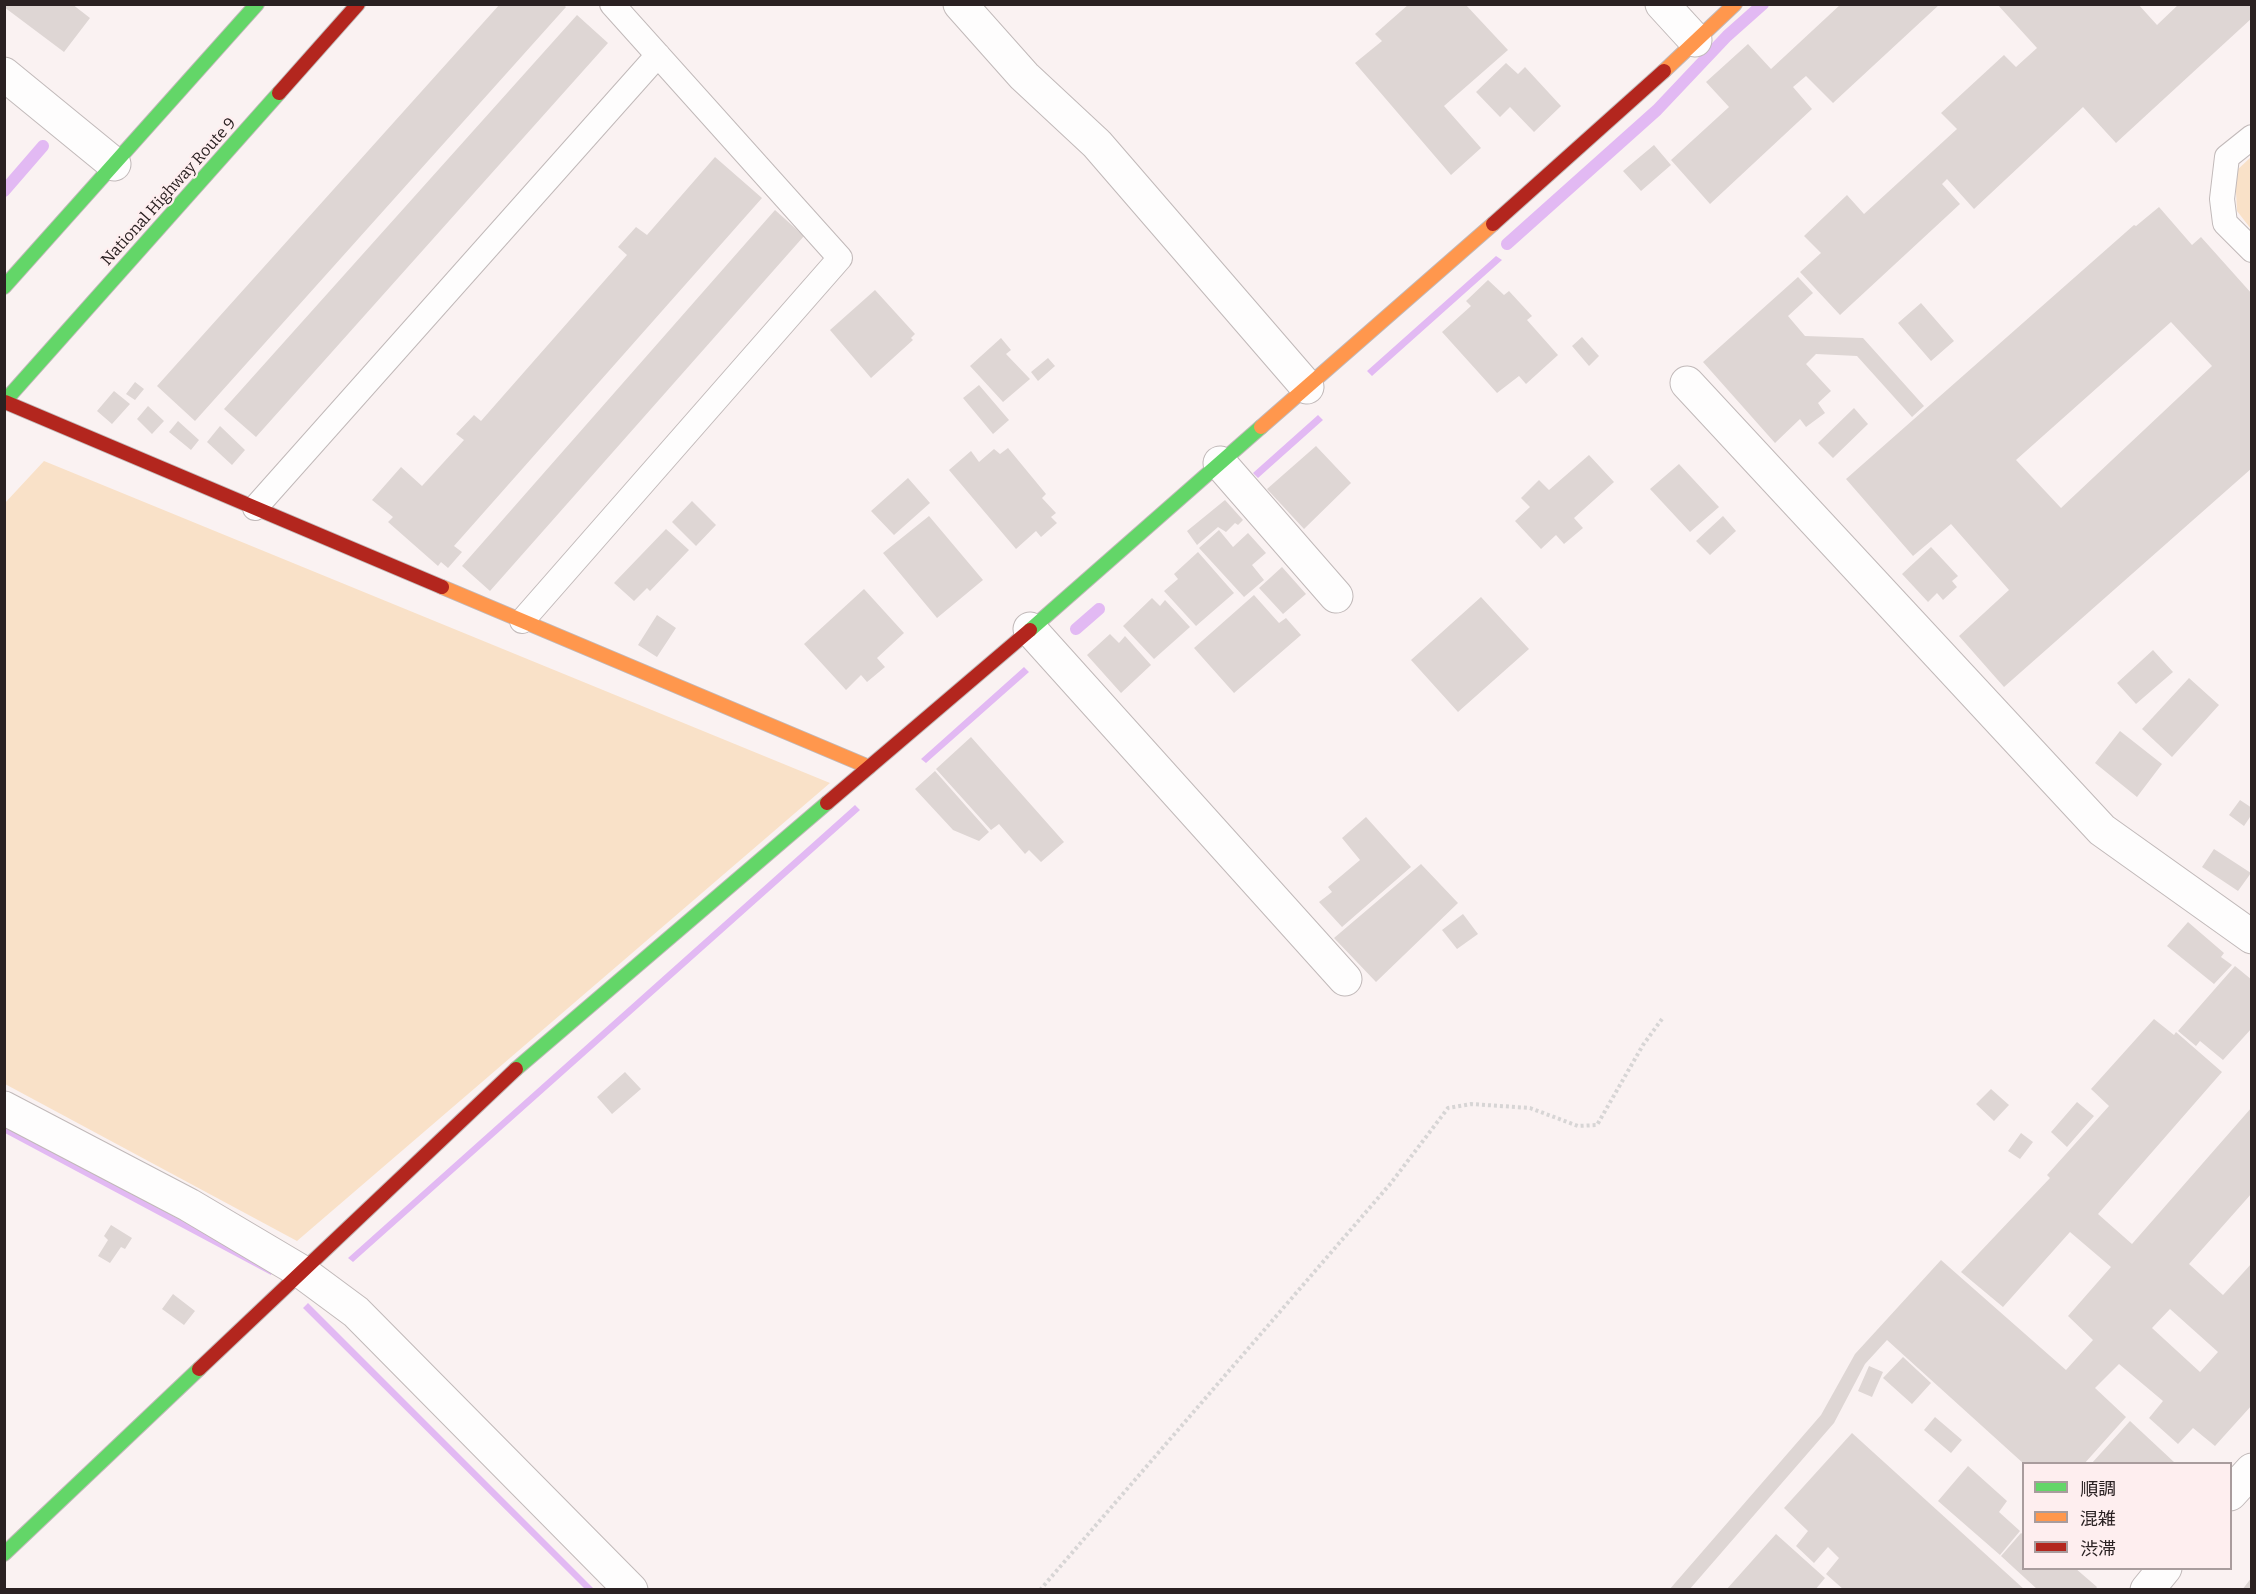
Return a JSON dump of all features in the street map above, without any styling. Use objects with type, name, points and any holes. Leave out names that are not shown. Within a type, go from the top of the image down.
[{"type":"main road","points":[[4,287],[257,4]]},
{"type":"main road","name":"National Highway Route 9","points":[[4,402],[358,4]]},
{"type":"main road","points":[[4,1554],[498,1085],[1030,629],[1632,103],[1735,4]]},
{"type":"main road","points":[[4,402],[869,767]]},
{"type":"street","points":[[960,4],[1024,76],[1097,144],[1307,387]]},
{"type":"street","points":[[1662,4],[1695,40]]},
{"type":"street","points":[[4,74],[114,164]]},
{"type":"street","points":[[1687,383],[2102,830],[2252,937]]},
{"type":"street","points":[[1220,463],[1336,596]]},
{"type":"street","points":[[1030,629],[1345,979]]},
{"type":"street","points":[[4,1107],[189,1205],[302,1272],[356,1312],[630,1590]]},
{"type":"street","points":[[2232,1492],[2252,1470]]},
{"type":"street","points":[[2147,1590],[2164,1570]]},
{"type":"lane","points":[[522,621],[840,258],[612,4]]},
{"type":"lane","points":[[255,508],[658,55]]},
{"type":"lane","points":[[2252,137],[2228,157],[2222,199],[2225,223],[2252,250]]},
{"type":"path","points":[[1040,1590],[1391,1183],[1448,1107],[1471,1104],[1530,1108],[1578,1126],[1597,1125],[1643,1045],[1662,1019]]},
{"type":"shaded area","points":[[2251,157],[2251,229],[2237,211],[2235,172]]},
{"type":"shaded area","points":[[1496,256],[1502,260],[1372,376],[1367,371]]},
{"type":"shaded area","points":[[1318,415],[1323,420],[1258,478],[1253,473]]},
{"type":"shaded area","points":[[44,461],[830,783],[297,1241],[5,1084],[4,504]]},
{"type":"shaded area","points":[[1024,667],[1029,672],[926,763],[921,759]]},
{"type":"shaded area","points":[[855,805],[860,810],[353,1262],[348,1258]]},
{"type":"shaded area","points":[[4,1126],[273,1269],[271,1275],[5,1133]]},
{"type":"shaded area","points":[[308,1303],[594,1589],[585,1589],[303,1308]]},
{"type":"building","points":[[4,4],[72,4],[90,18],[64,52],[4,7]]},
{"type":"building","points":[[500,4],[563,4],[566,7],[195,421],[157,386]]},
{"type":"building","points":[[1409,4],[1465,4],[1508,50],[1444,106],[1481,148],[1451,175],[1355,63],[1382,41],[1375,34]]},
{"type":"building","points":[[1841,4],[1940,4],[1833,103],[1806,76],[1793,87],[1812,109],[1710,204],[1671,160],[1729,107],[1706,82],[1748,44],[1771,69]]},
{"type":"building","points":[[1997,4],[2138,4],[2157,25],[2179,4],[2252,4],[2252,18],[2116,143],[2083,107],[1974,209],[1947,179],[1942,184],[1960,204],[1840,315],[1800,272],[1821,253],[1804,236],[1847,195],[1864,214],[1957,129],[1941,113],[2004,55],[2016,67],[2037,48]]},
{"type":"building","points":[[577,15],[608,43],[256,437],[224,409]]},
{"type":"building","points":[[1506,63],[1518,74],[1525,67],[1561,106],[1534,132],[1510,107],[1500,117],[1476,92]]},
{"type":"building","points":[[1654,145],[1671,165],[1641,191],[1623,171]]},
{"type":"building","points":[[715,157],[762,198],[454,546],[462,552],[448,568],[441,562],[438,566],[388,522],[393,517],[372,500],[401,467],[422,486],[464,440],[456,434],[474,415],[481,421],[627,255],[618,247],[636,227],[647,235]]},
{"type":"building","points":[[2159,207],[2192,245],[2201,237],[2252,294],[2252,468],[2004,687],[1959,636],[2009,590],[1951,524],[1913,556],[1846,479],[2134,225],[2136,226]],"holes":[[[2171,322],[2212,366],[2061,508],[2016,460]]]},
{"type":"building","points":[[775,210],[804,236],[490,591],[462,566]]},
{"type":"building","points":[[1798,277],[1813,293],[1788,316],[1805,336],[1863,338],[1924,406],[1912,417],[1857,356],[1816,354],[1806,364],[1831,391],[1818,403],[1825,413],[1806,427],[1800,419],[1775,443],[1703,362]]},
{"type":"building","points":[[1488,280],[1504,295],[1509,291],[1532,316],[1527,320],[1558,355],[1526,384],[1519,376],[1497,393],[1442,332],[1471,306],[1466,301]]},
{"type":"building","points":[[875,290],[915,334],[911,338],[913,340],[871,378],[830,330]]},
{"type":"building","points":[[1921,303],[1954,341],[1931,361],[1898,323]]},
{"type":"building","points":[[1582,337],[1599,356],[1589,366],[1572,346]]},
{"type":"building","points":[[1001,338],[1011,350],[1006,354],[1030,379],[1003,402],[970,366]]},
{"type":"building","points":[[1048,358],[1055,366],[1038,381],[1031,372]]},
{"type":"building","points":[[135,382],[144,389],[135,400],[126,394]]},
{"type":"building","points":[[979,385],[1009,420],[993,434],[963,398]]},
{"type":"building","points":[[114,391],[130,404],[112,424],[97,411]]},
{"type":"building","points":[[148,406],[164,421],[152,434],[137,419]]},
{"type":"building","points":[[1854,408],[1868,424],[1833,458],[1818,443]]},
{"type":"building","points":[[178,421],[199,440],[191,450],[169,432]]},
{"type":"building","points":[[220,426],[245,450],[232,465],[207,442]]},
{"type":"building","points":[[1316,446],[1351,483],[1304,529],[1267,489]]},
{"type":"building","points":[[1008,448],[1046,494],[1042,498],[1056,513],[1051,517],[1057,523],[1041,537],[1036,531],[1016,549],[949,470],[971,451],[979,462],[994,449],[1000,454]]},
{"type":"building","points":[[1589,455],[1614,482],[1574,518],[1583,528],[1564,544],[1556,535],[1541,549],[1515,521],[1530,507],[1521,498],[1539,480],[1549,490]]},
{"type":"building","points":[[1679,464],[1719,507],[1690,532],[1650,489]]},
{"type":"building","points":[[908,478],[930,503],[894,535],[871,511]]},
{"type":"building","points":[[1225,500],[1243,520],[1238,525],[1235,523],[1226,532],[1218,527],[1197,545],[1187,531]]},
{"type":"building","points":[[692,501],[716,525],[696,546],[672,522]]},
{"type":"building","points":[[929,516],[983,580],[937,618],[883,553]]},
{"type":"building","points":[[1723,516],[1736,531],[1710,555],[1696,541]]},
{"type":"building","points":[[666,529],[689,550],[650,591],[647,588],[634,601],[614,583]]},
{"type":"building","points":[[1219,530],[1233,547],[1248,533],[1266,553],[1252,565],[1264,580],[1244,597],[1199,548]]},
{"type":"building","points":[[1931,547],[1958,576],[1952,581],[1957,587],[1943,600],[1937,593],[1928,602],[1902,574]]},
{"type":"building","points":[[1198,552],[1234,593],[1196,626],[1164,591],[1178,579],[1174,574]]},
{"type":"building","points":[[1282,567],[1306,594],[1283,614],[1259,588]]},
{"type":"building","points":[[864,589],[904,633],[877,658],[885,667],[867,682],[861,675],[846,690],[804,644]]},
{"type":"building","points":[[1254,595],[1279,623],[1286,618],[1301,635],[1234,693],[1194,648]]},
{"type":"building","points":[[1481,597],[1529,649],[1458,712],[1411,660]]},
{"type":"building","points":[[1152,598],[1160,606],[1165,600],[1190,627],[1154,659],[1123,626]]},
{"type":"building","points":[[657,615],[676,628],[657,657],[638,645]]},
{"type":"building","points":[[1110,634],[1119,643],[1125,636],[1151,665],[1121,693],[1087,655]]},
{"type":"building","points":[[2153,650],[2173,672],[2136,704],[2117,683]]},
{"type":"building","points":[[2189,678],[2219,705],[2172,757],[2142,729]]},
{"type":"building","points":[[2120,731],[2162,764],[2137,797],[2095,763]]},
{"type":"building","points":[[971,737],[1064,842],[1041,862],[1029,850],[1025,854],[999,824],[991,830],[936,769]]},
{"type":"building","points":[[935,771],[989,832],[979,841],[953,830],[915,789]]},
{"type":"building","points":[[2240,800],[2252,808],[2252,814],[2244,826],[2229,815]]},
{"type":"building","points":[[1366,817],[1411,867],[1342,927],[1319,902],[1332,892],[1328,887],[1360,860],[1342,838]]},
{"type":"building","points":[[2214,849],[2251,873],[2238,891],[2202,867]]},
{"type":"building","points":[[1421,864],[1458,903],[1376,982],[1334,938]]},
{"type":"building","points":[[1463,914],[1478,934],[1457,949],[1442,930]]},
{"type":"building","points":[[2188,922],[2224,953],[2221,957],[2232,965],[2214,984],[2167,946]]},
{"type":"building","points":[[2235,966],[2252,980],[2252,1028],[2223,1060],[2200,1041],[2196,1046],[2178,1031]]},
{"type":"building","points":[[2154,1019],[2174,1035],[2176,1032],[2222,1072],[2098,1214],[2132,1244],[2252,1107],[2252,1193],[2189,1264],[2223,1295],[2252,1263],[2252,1405],[2215,1446],[2193,1428],[2178,1444],[2149,1418],[2163,1401],[2119,1364],[2095,1388],[2126,1417],[2086,1462],[2022,1462],[1887,1340],[1865,1364],[1834,1423],[1689,1590],[1669,1590],[1821,1415],[1855,1354],[1941,1260],[2066,1370],[2093,1340],[2068,1316],[2111,1267],[2070,1232],[2003,1307],[1961,1272],[2050,1178],[2047,1175],[2109,1106],[2091,1089]],"holes":[[[2170,1309],[2218,1352],[2200,1372],[2152,1328]]]},
{"type":"building","points":[[625,1072],[641,1089],[612,1114],[597,1097]]},
{"type":"building","points":[[1991,1089],[2009,1105],[1994,1121],[1976,1104]]},
{"type":"building","points":[[2077,1102],[2094,1116],[2067,1147],[2051,1132]]},
{"type":"building","points":[[2021,1133],[2033,1142],[2020,1159],[2008,1151]]},
{"type":"building","points":[[111,1225],[132,1238],[125,1249],[121,1247],[110,1263],[98,1256],[108,1240],[104,1236]]},
{"type":"building","points":[[173,1294],[195,1311],[184,1325],[162,1309]]},
{"type":"building","points":[[1903,1357],[1931,1383],[1912,1404],[1883,1378]]},
{"type":"building","points":[[1869,1366],[1883,1372],[1872,1397],[1858,1391]]},
{"type":"building","points":[[1935,1417],[1962,1440],[1951,1453],[1924,1430]]},
{"type":"building","points":[[2130,1421],[2174,1462],[2093,1462]]},
{"type":"building","points":[[1852,1433],[2025,1590],[1844,1590],[1826,1574],[1839,1558],[1828,1547],[1814,1563],[1796,1546],[1808,1531],[1784,1508]]},
{"type":"building","points":[[1968,1466],[2007,1501],[1999,1512],[2020,1531],[2000,1555],[1938,1501]]},
{"type":"building","points":[[2021,1533],[2022,1570],[2077,1570],[2097,1587],[2095,1590],[2038,1590],[2001,1556]]},
{"type":"building","points":[[1776,1534],[1825,1578],[1815,1590],[1726,1590]]},
{"type":"building","points":[[2252,1577],[2252,1590],[2242,1590]]},
{"type":"waterway","points":[[1507,244],[1657,110],[1727,36],[1763,4]]},
{"type":"waterway","points":[[4,191],[43,146]]},
{"type":"waterway","points":[[1076,629],[1099,609]]},
{"type":"traffic: fast","points":[[4,287],[257,4]]},
{"type":"traffic: fast","points":[[4,402],[279,93]]},
{"type":"traffic: fast","points":[[1030,630],[1261,427]]},
{"type":"traffic: fast","points":[[516,1069],[827,803]]},
{"type":"traffic: fast","points":[[4,1554],[199,1369]]},
{"type":"traffic: slow","points":[[1664,71],[1735,4]]},
{"type":"traffic: slow","points":[[1261,427],[1493,224]]},
{"type":"traffic: slow","points":[[442,587],[869,767]]},
{"type":"traffic: jam","points":[[279,93],[358,4]]},
{"type":"traffic: jam","points":[[1493,224],[1664,71]]},
{"type":"traffic: jam","points":[[5,402],[442,587]]},
{"type":"traffic: jam","points":[[827,803],[1030,630]]},
{"type":"traffic: jam","points":[[199,1369],[516,1069]]}]
